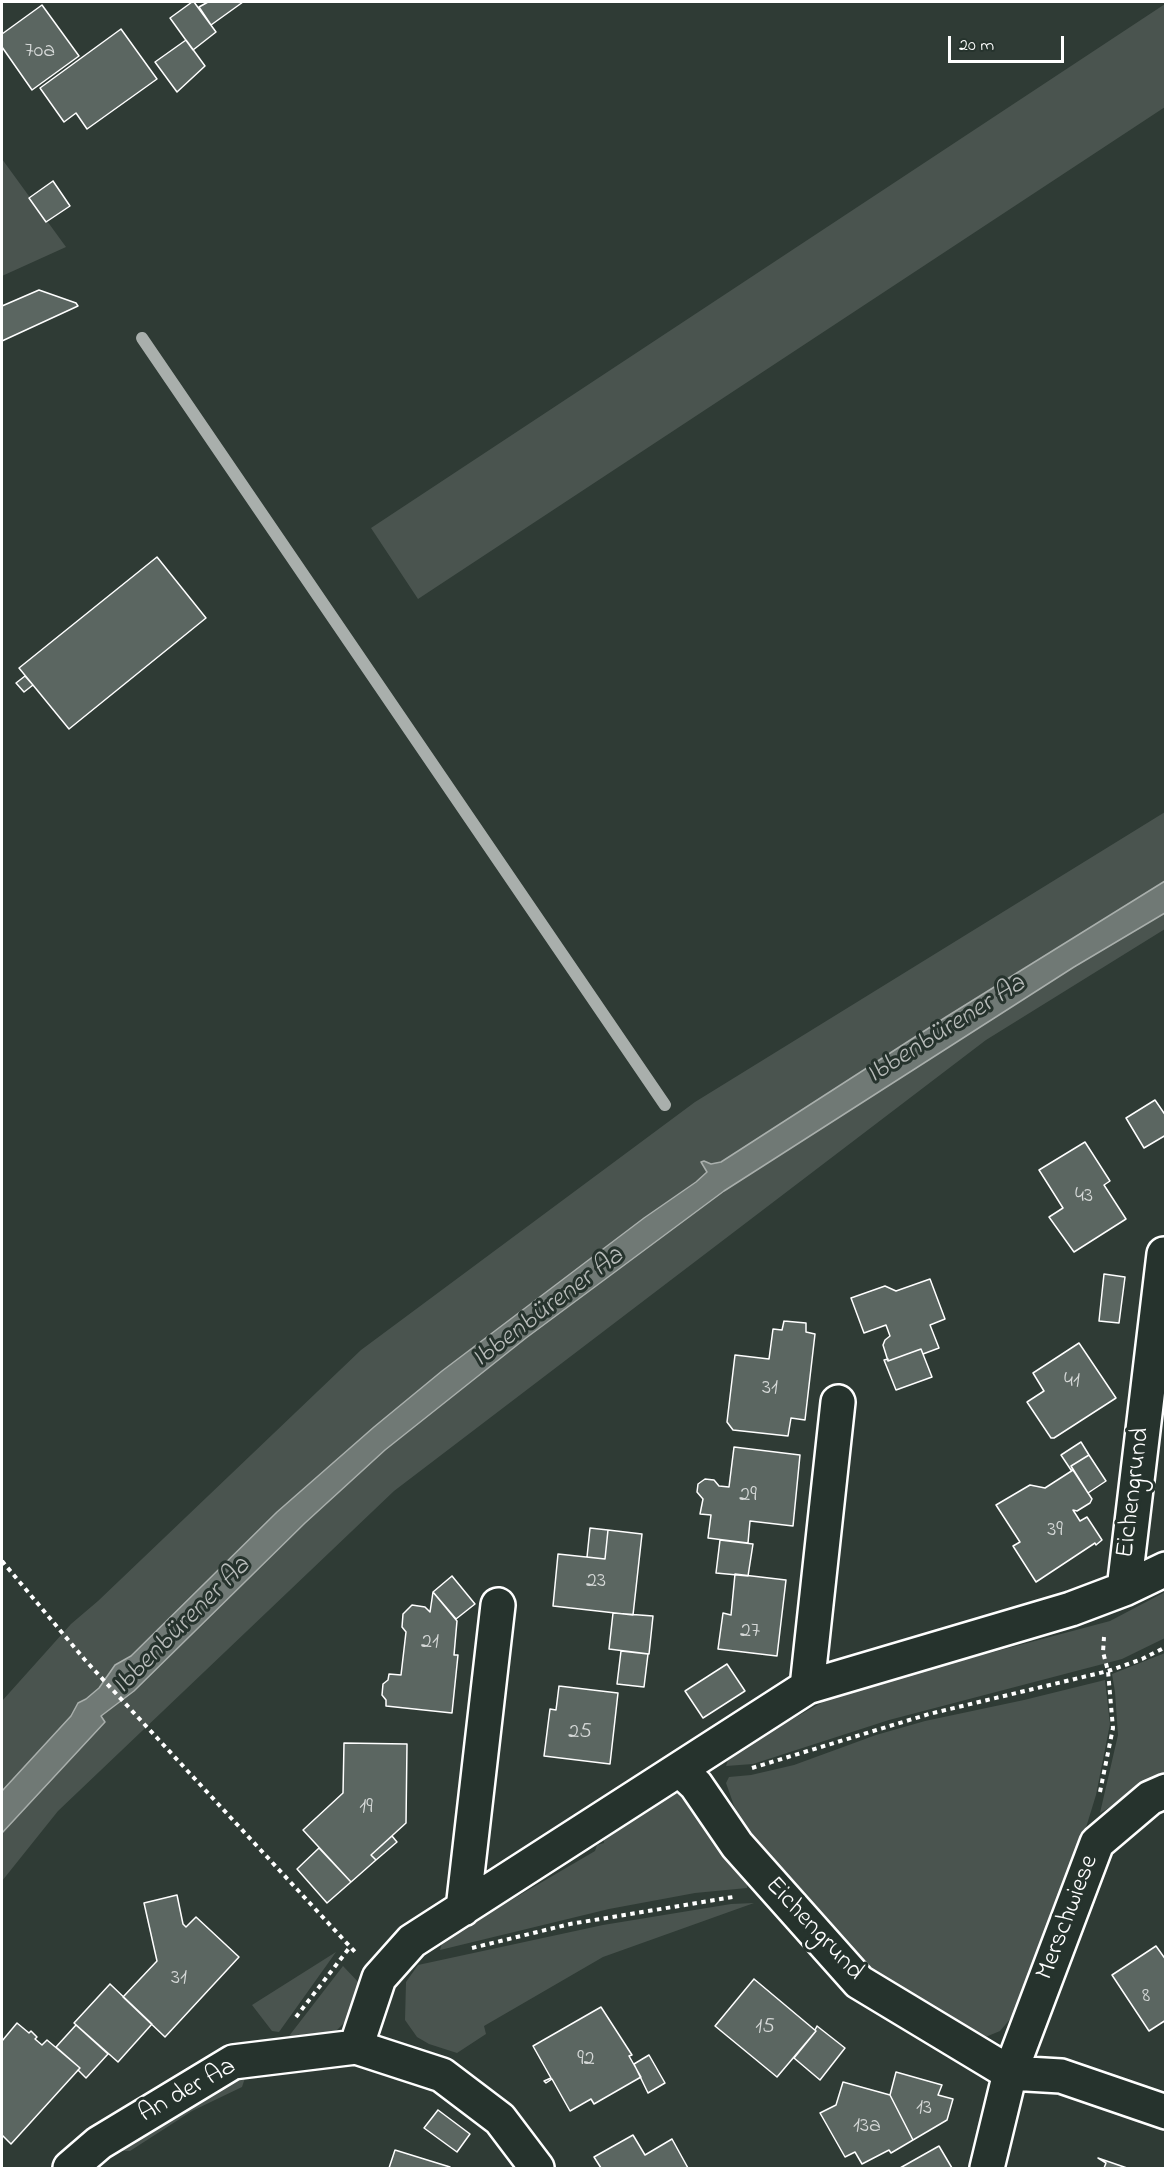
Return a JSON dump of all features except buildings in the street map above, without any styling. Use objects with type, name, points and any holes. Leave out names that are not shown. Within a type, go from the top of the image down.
[{"type":"street","name":"Eichengrund","points":[[1124,1589],[1164,1254]]},
{"type":"street","points":[[807,1687],[838,1402]]},
{"type":"street","name":"Eichengrund","points":[[356,2047],[380,1978],[412,1941],[807,1687],[1071,1609],[1124,1589],[1166,1569]]},
{"type":"street","points":[[463,1909],[498,1605]]},
{"type":"street","name":"Eichengrund","points":[[680,1770],[696,1785],[736,1845],[859,1982],[1010,2073],[1061,2076],[1166,2112]]},
{"type":"street","name":"Merschwiese","points":[[1010,2073],[1097,1843],[1150,1798],[1166,1791]]},
{"type":"street","points":[[356,2047],[442,2075],[500,2119],[537,2169]]},
{"type":"street","name":"An der Aa","points":[[70,2169],[99,2143],[233,2062],[356,2047]]},
{"type":"street","points":[[987,2169],[1010,2073]]},
{"type":"path","points":[[2,1561],[85,1660],[380,1978]]},
{"type":"path","points":[[1097,1843],[1095,1814],[1113,1728],[1108,1671],[1103,1652],[1105,1622],[1124,1589]]},
{"type":"path","points":[[745,1769],[930,1714],[1108,1671],[1142,1659],[1166,1647]]},
{"type":"path","points":[[468,1948],[570,1924],[775,1890]]},
{"type":"path","points":[[292,2021],[350,1947]]},
{"type":"shaded area","points":[[1165,4],[1165,107],[418,599],[371,528]]},
{"type":"shaded area","points":[[2,159],[66,247],[2,276]]},
{"type":"shaded area","points":[[1165,812],[1165,929],[986,1040],[394,1491],[58,1811],[2,1881],[2,1701],[71,1624],[98,1601],[361,1350],[695,1102]]},
{"type":"shaded area","points":[[1165,1592],[1165,1638],[1122,1659],[889,1720],[753,1764],[726,1766],[730,1754],[839,1693],[1110,1621]]},
{"type":"shaded area","points":[[1165,1653],[1165,1777],[1100,1813],[1118,1735],[1112,1674]]},
{"type":"shaded area","points":[[1105,1680],[1110,1724],[1096,1795],[1084,1834],[1023,1994],[1011,2018],[1000,2031],[983,2038],[963,2040],[862,1964],[802,1890],[789,1886],[738,1817],[726,1783],[729,1777],[751,1775],[794,1765],[876,1735],[925,1721]]},
{"type":"shaded area","points":[[679,1792],[698,1800],[703,1821],[723,1854],[748,1881],[747,1888],[695,1893],[609,1909],[440,1950],[443,1940],[595,1851],[597,1845],[604,1843],[604,1836],[649,1799],[660,1802]]},
{"type":"shaded area","points":[[754,1903],[603,1957],[484,2026],[486,2034],[457,2053],[429,2044],[417,2037],[405,2020],[406,1982],[418,1965],[603,1925],[731,1904]]},
{"type":"shaded area","points":[[336,1952],[279,2032],[272,2031],[252,2005]]},
{"type":"shaded area","points":[[343,1966],[362,1986],[355,2012],[335,2032],[289,2036]]},
{"type":"shaded area","points":[[236,2077],[245,2078],[242,2087],[192,2111],[130,2151],[121,2151],[121,2142]]},
{"type":"water","name":"Ibbenbürener Aa","points":[[1165,881],[1165,913],[1074,967],[724,1191],[526,1338],[385,1450],[305,1523],[134,1691],[101,1716],[105,1722],[2,1833],[2,1791],[71,1716],[78,1703],[99,1688],[115,1665],[131,1656],[277,1512],[442,1371],[644,1218],[696,1182],[707,1172],[701,1162],[711,1164],[721,1162],[946,1017]]},
{"type":"waterway","points":[[142,338],[665,1105]]}]
